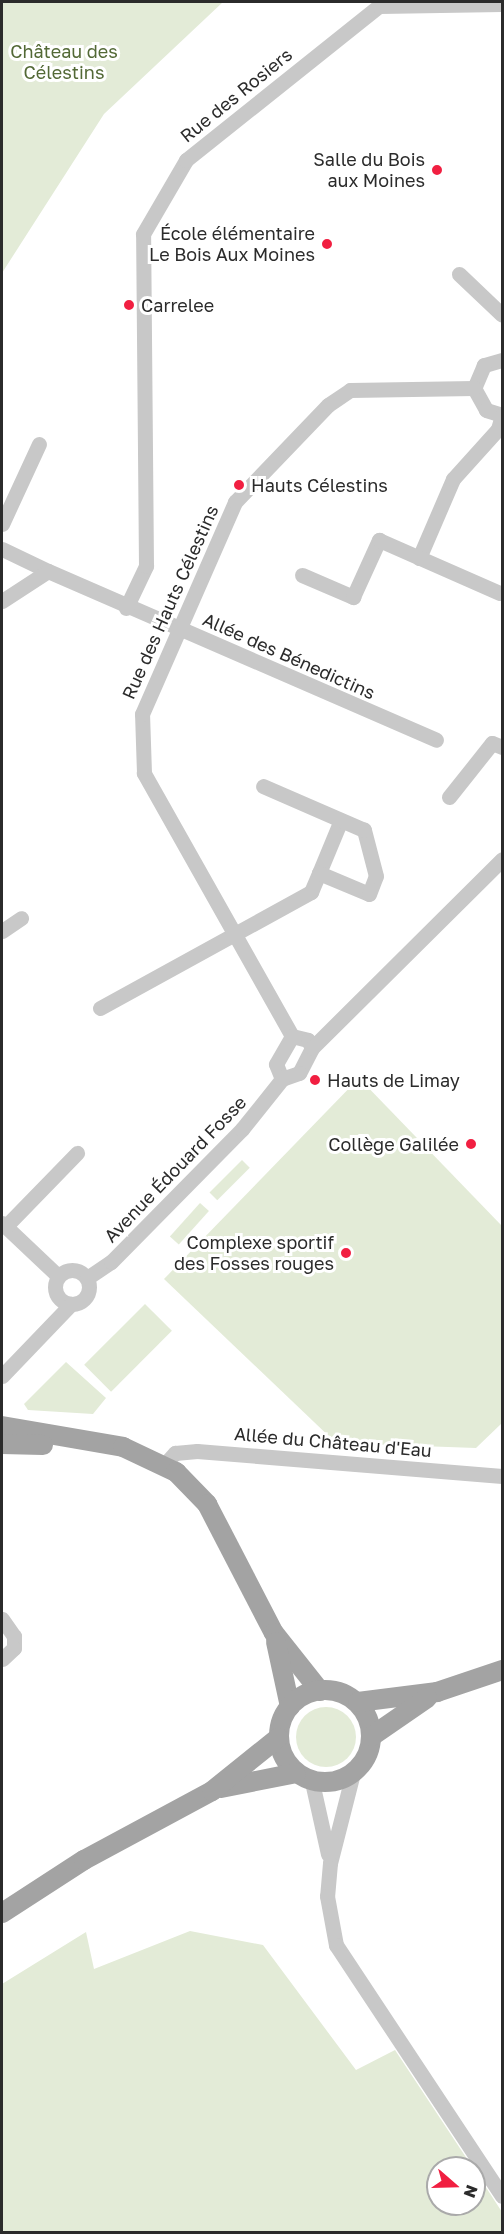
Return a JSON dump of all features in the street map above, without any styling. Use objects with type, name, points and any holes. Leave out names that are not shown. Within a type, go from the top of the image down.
[{"type":"main road","points":[[2,1426],[123,1447],[165,1464],[207,1504],[274,1633],[320,1691]]},
{"type":"main road","points":[[2,1444],[123,1447]]},
{"type":"main road","points":[[2,1913],[84,1860],[212,1791],[279,1738],[290,1707],[274,1633]]},
{"type":"main road","points":[[358,1702],[437,1692],[502,1670]]},
{"type":"main road","points":[[290,1707],[320,1691],[345,1693],[358,1702],[372,1736]]},
{"type":"main road","points":[[212,1791],[304,1778],[326,1784],[353,1773],[372,1736],[437,1692]]},
{"type":"main road","points":[[279,1738],[304,1778]]},
{"type":"street","name":"Rue des Rosiers","points":[[126,608],[146,566],[143,234],[186,160],[379,6],[502,4]]},
{"type":"street","points":[[459,274],[502,315]]},
{"type":"street","points":[[419,558],[453,478],[498,429],[502,415],[479,404],[474,388],[478,371],[502,358]]},
{"type":"street","name":"Rue des Hauts Célestins","points":[[292,1036],[236,932],[144,773],[142,714],[235,502],[339,394],[474,388]]},
{"type":"street","points":[[2,524],[39,444]]},
{"type":"street","points":[[302,575],[353,597],[379,540],[500,593]]},
{"type":"street","name":"Allée des Bénedictins","points":[[2,549],[126,608],[179,628],[436,740]]},
{"type":"street","points":[[2,601],[48,571]]},
{"type":"street","points":[[449,797],[492,743],[502,747]]},
{"type":"street","points":[[263,786],[364,830],[376,876],[369,894],[319,873]]},
{"type":"street","points":[[99,1008],[311,892],[341,820]]},
{"type":"street","points":[[282,1079],[276,1064],[292,1036],[308,1040],[312,1048],[502,859]]},
{"type":"street","points":[[2,930],[21,918]]},
{"type":"street","name":"Avenue Édouard Fosse","points":[[87,1278],[111,1262],[242,1129],[282,1079],[299,1073],[312,1048]]},
{"type":"street","points":[[58,1276],[4,1224],[77,1153]]},
{"type":"street","points":[[2,1376],[70,1304],[88,1294],[87,1278],[73,1269],[58,1276]]},
{"type":"street","points":[[58,1276],[55,1291],[70,1304]]},
{"type":"street","name":"Allée du Château d'Eau","points":[[165,1464],[175,1453],[197,1450],[502,1476]]},
{"type":"street","points":[[2,1619],[14,1636],[14,1647],[2,1659]]},
{"type":"street","points":[[353,1773],[330,1863],[327,1896],[336,1945],[502,2196]]},
{"type":"street","points":[[304,1778],[330,1863]]},
{"type":"green space","name":"Château des Célestins","points":[[2,2],[223,2],[104,114],[2,273]]},
{"type":"green space","name":"Complexe sportif des Fosses rouges","points":[[359,1078],[502,1226],[502,1423],[476,1448],[336,1443],[164,1279]]},
{"type":"green space","points":[[242,1160],[250,1168],[217,1200],[209,1193]]},
{"type":"green space","points":[[200,1203],[209,1211],[179,1244],[170,1236]]},
{"type":"green space","points":[[145,1304],[172,1331],[111,1392],[84,1365]]},
{"type":"green space","points":[[66,1362],[106,1398],[93,1414],[28,1410],[24,1404]]},
{"type":"green space","points":[[326,1707],[343,1712],[351,1720],[356,1737],[351,1754],[343,1762],[326,1767],[309,1762],[301,1754],[296,1737],[301,1720],[309,1712]]},
{"type":"green space","points":[[190,1931],[263,1945],[356,2070],[395,2050],[465,2156],[426,2156],[426,2216],[486,2216],[486,2187],[502,2212],[502,2232],[2,2232],[2,1984],[86,1932],[94,1969]]},
{"type":"place","name":"Salle du Bois aux Moines","points":[[437,170]]},
{"type":"place","name":"École élémentaire Le Bois Aux Moines","points":[[327,244]]},
{"type":"place","name":"Carrelee","points":[[129,305]]},
{"type":"place","name":"Hauts Célestins","points":[[239,485]]},
{"type":"place","name":"Hauts de Limay","points":[[315,1080]]},
{"type":"place","name":"Collège Galilée","points":[[471,1144]]},
{"type":"place","name":"Complexe sportif des Fosses rouges","points":[[346,1253]]}]
